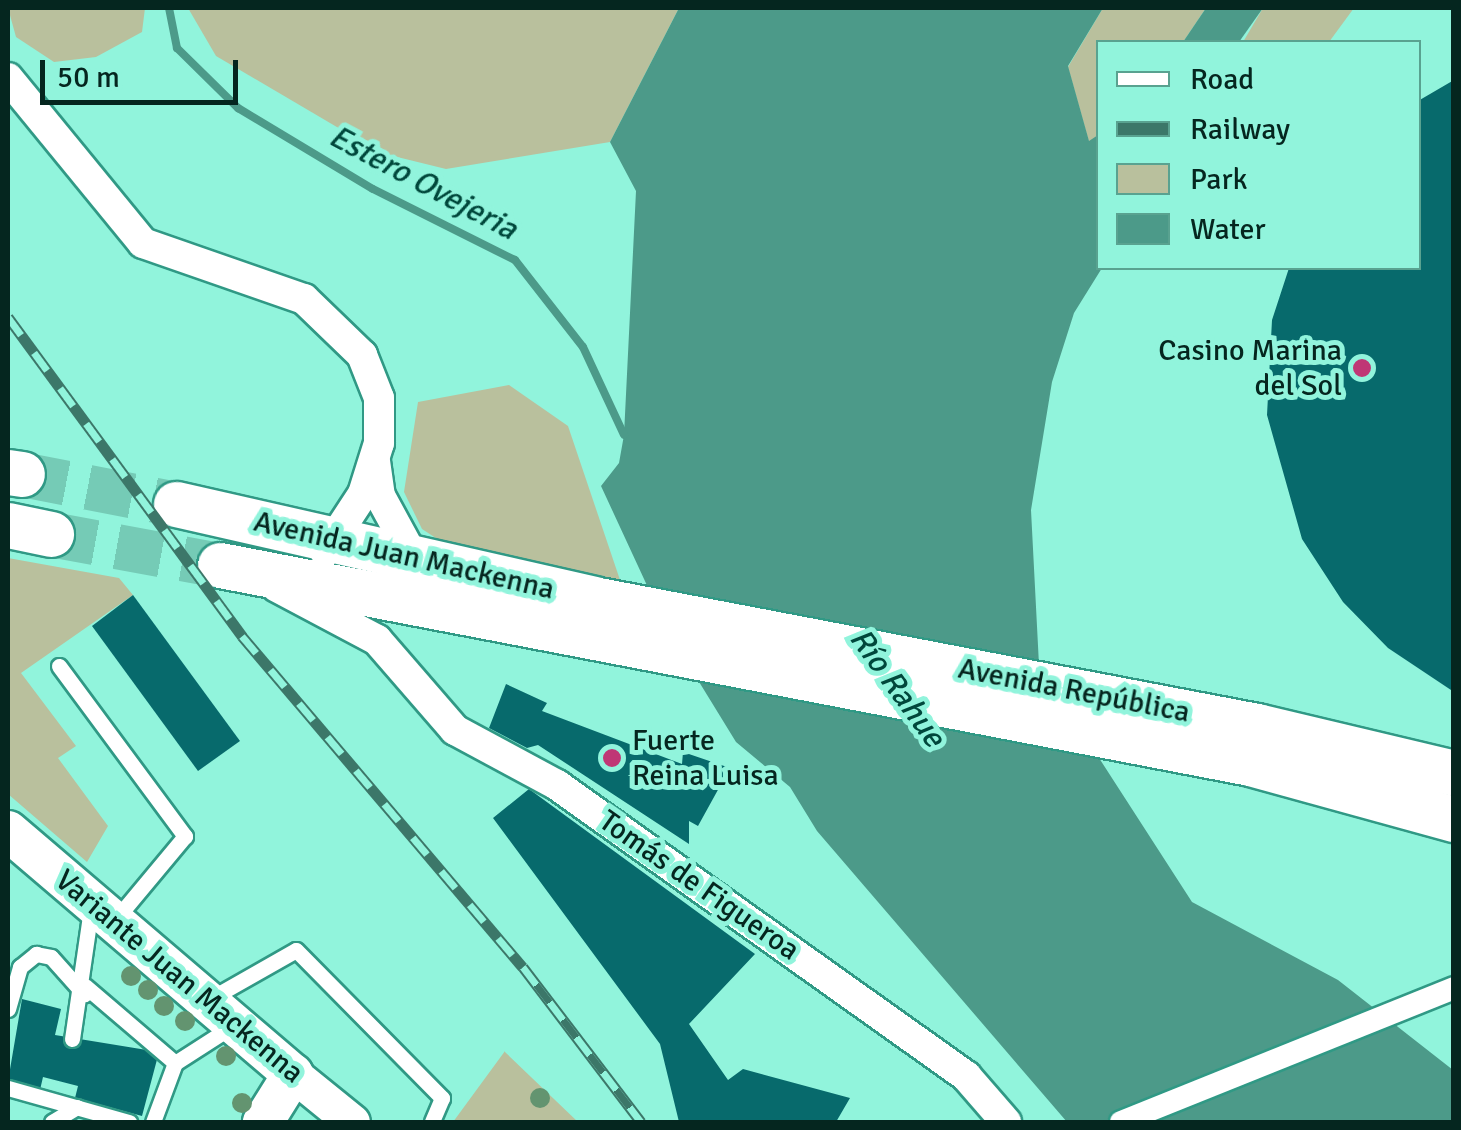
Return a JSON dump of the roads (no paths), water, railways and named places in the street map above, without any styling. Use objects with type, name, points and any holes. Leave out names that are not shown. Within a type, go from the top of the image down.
[{"type":"main road","name":"Avenida Juan Mackenna","points":[[176,504],[633,606]]},
{"type":"main road","points":[[8,525],[52,534]]},
{"type":"main road","name":"Avenida Juan Mackenna","points":[[229,567],[656,649]]},
{"type":"main road","name":"Avenida República","points":[[633,606],[1176,711],[1454,773]]},
{"type":"main road","name":"Avenida República","points":[[656,649],[1192,753],[1454,818]]},
{"type":"main road","name":"Variante Juan Mackenna","points":[[8,831],[293,1074]]},
{"type":"main road","points":[[263,1122],[293,1074]]},
{"type":"street","points":[[8,78],[143,243],[304,299],[347,333],[379,398],[375,461],[380,496],[419,560],[383,596],[392,654]]},
{"type":"street","points":[[279,528],[325,513],[375,461]]},
{"type":"street","points":[[229,567],[299,570],[335,540],[375,461]]},
{"type":"street","name":"Tomás de Figueroa","points":[[229,567],[392,654],[454,730],[557,785],[966,1076],[1006,1122]]},
{"type":"street","points":[[1120,1122],[1454,988]]},
{"type":"street","name":"Variante Juan Mackenna","points":[[293,1074],[352,1122]]},
{"type":"lane","points":[[60,666],[184,836],[103,913],[72,1040]]},
{"type":"lane","points":[[153,1122],[175,1063],[220,1013],[296,950],[442,1098],[432,1122]]},
{"type":"lane","points":[[8,1009],[20,967],[36,954],[51,958],[136,1038],[175,1063]]},
{"type":"lane","points":[[56,1101],[61,1082]]},
{"type":"lane","points":[[8,1088],[121,1117]]},
{"type":"lane","points":[[52,1122],[77,1107]]},
{"type":"water","name":"Río Rahue","points":[[679,8],[1103,8],[1068,66],[1089,141],[1096,136],[1096,270],[1101,270],[1074,313],[1052,382],[1031,510],[1039,665],[1192,902],[1338,980],[1453,1070],[1453,1122],[1067,1122],[817,831],[790,787],[736,742],[669,633],[601,486],[619,463],[624,435],[636,191],[610,142]]},
{"type":"water","points":[[1206,8],[1263,8],[1240,40],[1184,40]]},
{"type":"waterway","name":"Estero Ovejeria","points":[[169,8],[177,48],[238,108],[373,189],[515,260],[583,347],[624,435]]},
{"type":"tunnel","points":[[22,474],[176,504]]},
{"type":"tunnel","points":[[51,534],[220,565]]},
{"type":"railway","points":[[8,317],[242,636],[523,967],[641,1122]]},
{"type":"place","name":"Casino Marina del Sol","points":[[1362,368]]},
{"type":"place","name":"Fuerte Reina Luisa","points":[[612,758]]}]
